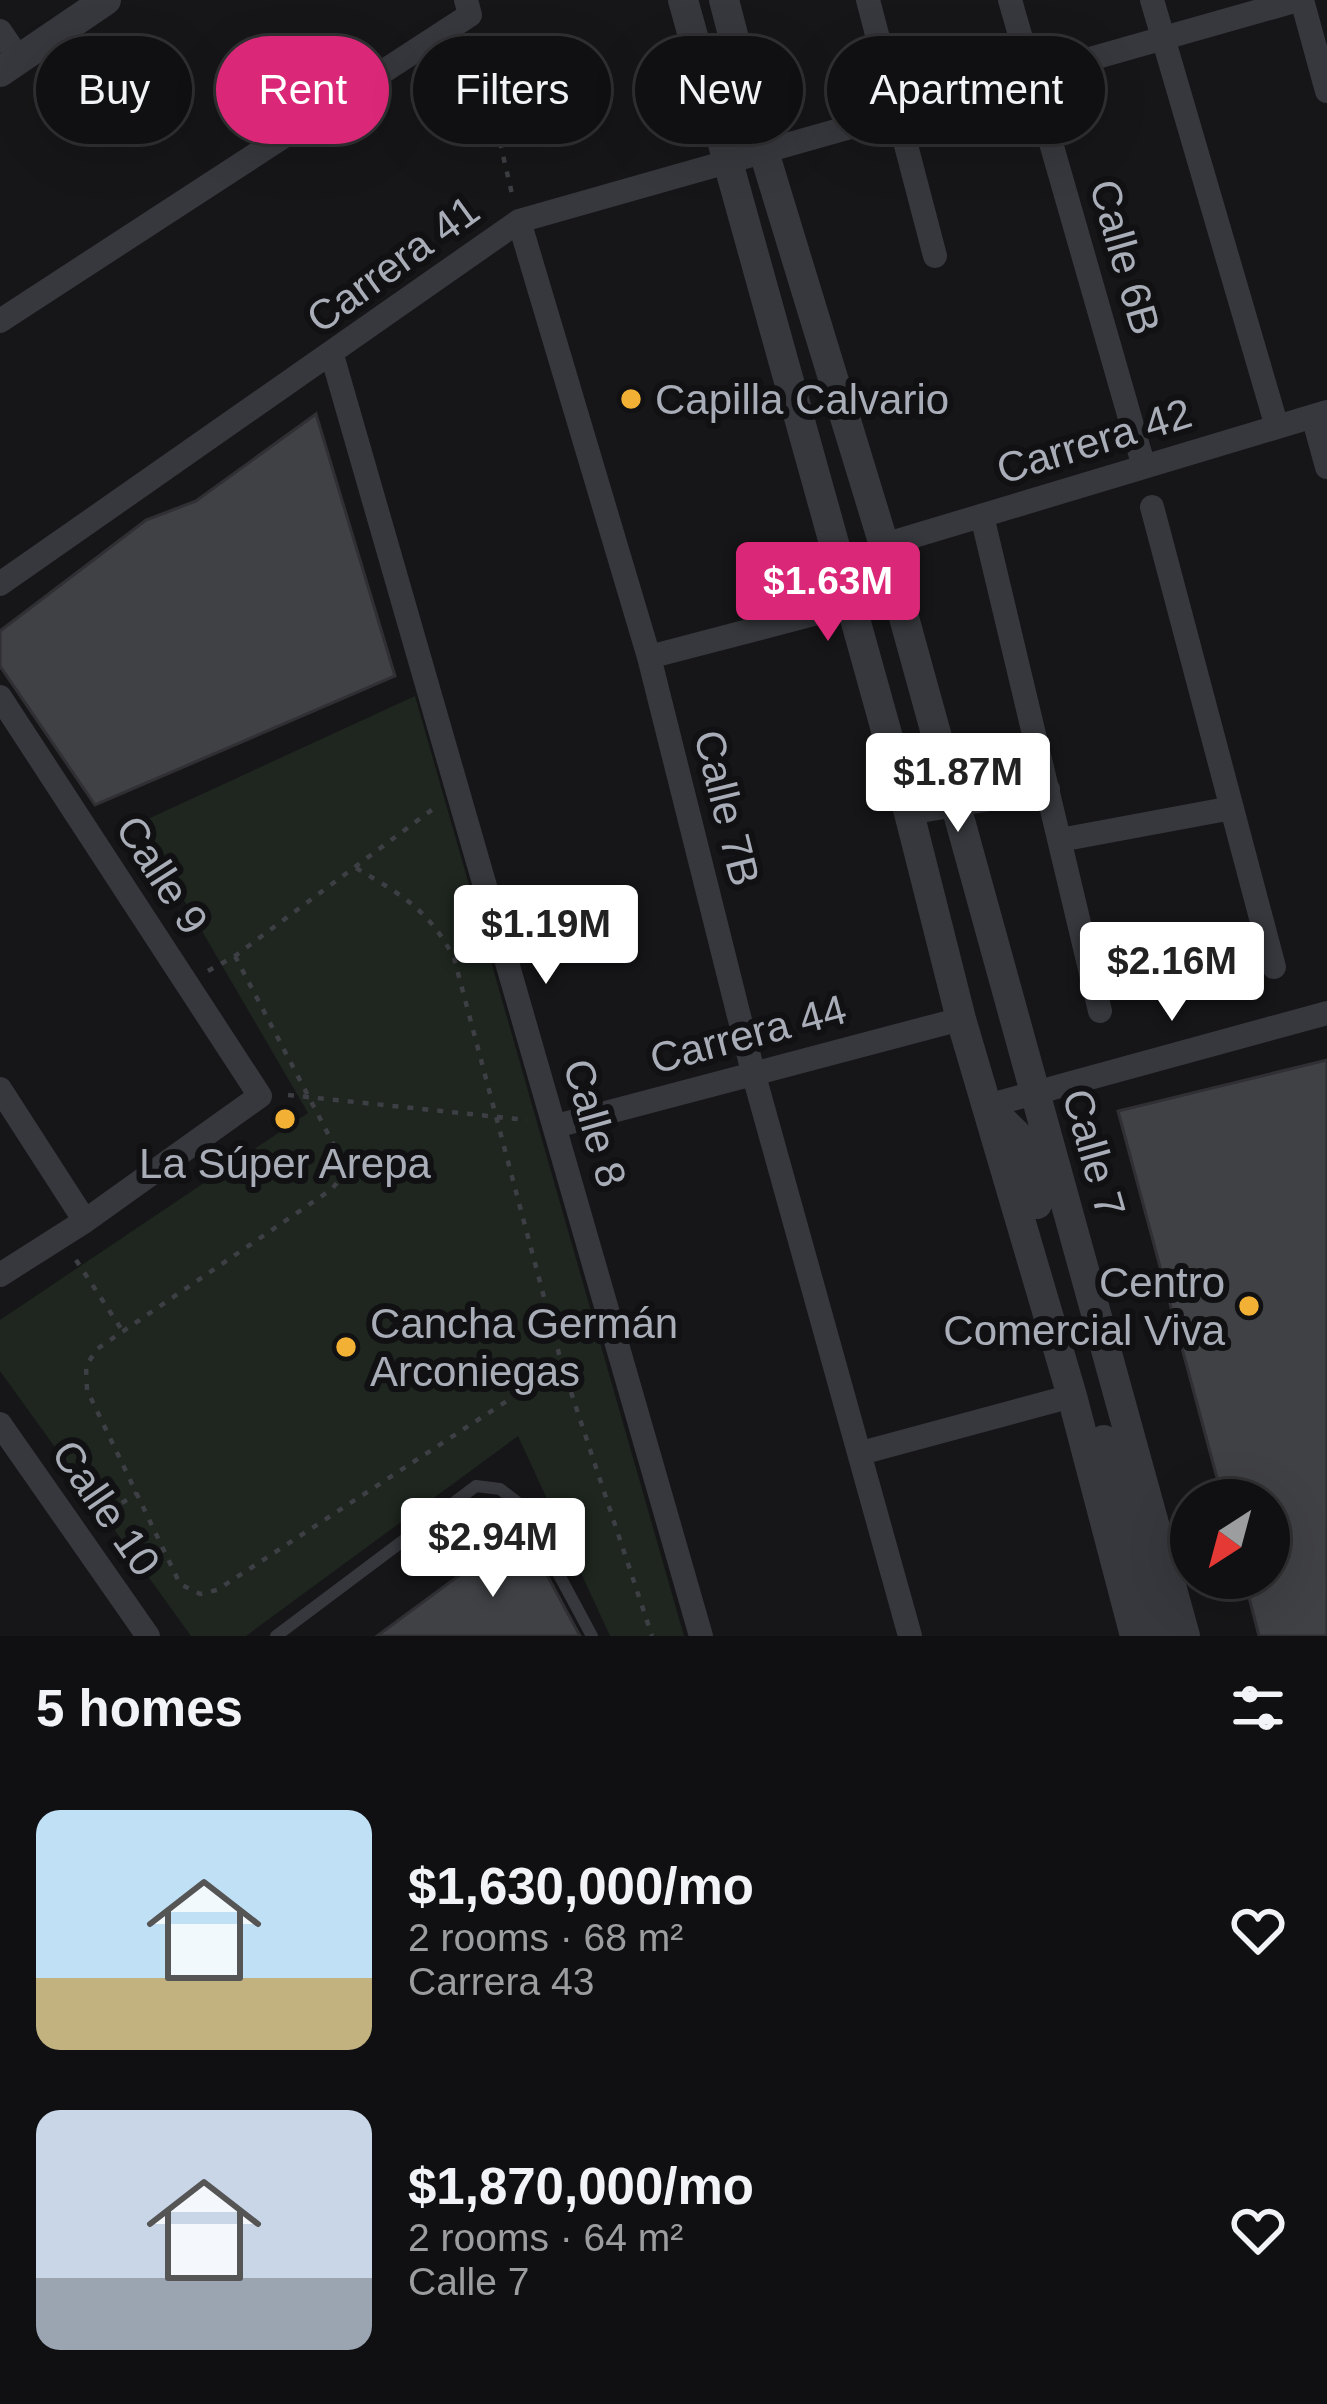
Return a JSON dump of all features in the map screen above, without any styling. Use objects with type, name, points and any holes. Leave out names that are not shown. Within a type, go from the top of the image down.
[{"type":"street","points":[[0,31],[10,66],[106,0]]},
{"type":"street","name":"Calle 7","points":[[683,0],[1135,1636]]},
{"type":"street","name":"Calle 7","points":[[724,0],[884,545],[1185,1636]]},
{"type":"street","points":[[868,0],[878,36]]},
{"type":"street","name":"Calle 6B","points":[[1010,0],[1020,36]]},
{"type":"street","points":[[1152,0],[1276,427]]},
{"type":"street","points":[[1300,0],[1327,92]]},
{"type":"street","name":"Carrera 41","points":[[1105,55],[1300,0]]},
{"type":"street","points":[[0,321],[468,8]]},
{"type":"street","name":"Carrera 41","points":[[0,584],[519,221],[827,134]]},
{"type":"street","points":[[906,144],[934,256]]},
{"type":"street","name":"Calle 6B","points":[[1051,144],[1144,467]]},
{"type":"street","name":"Calle 7B","points":[[519,221],[649,657],[754,1072],[910,1636]]},
{"type":"street","name":"Calle 8","points":[[332,355],[700,1636]]},
{"type":"street","points":[[1320,414],[1327,467]]},
{"type":"street","name":"Carrera 42","points":[[884,545],[1320,414]]},
{"type":"street","points":[[1152,508],[1274,968]]},
{"type":"street","points":[[982,516],[1100,1011]]},
{"type":"street","points":[[649,657],[852,604]]},
{"type":"street","name":"Calle 9","points":[[0,697],[260,1096]]},
{"type":"street","points":[[909,813],[1048,788]]},
{"type":"street","points":[[1060,840],[1232,808]]},
{"type":"street","points":[[987,1106],[1327,1013]]},
{"type":"street","name":"Carrera 44","points":[[556,1126],[961,1019]]},
{"type":"street","points":[[0,1089],[85,1221]]},
{"type":"street","points":[[0,1275],[85,1221],[260,1096]]},
{"type":"street","name":"Calle 7","points":[[987,1106],[1017,1135],[1160,1636]]},
{"type":"street","points":[[861,1453],[1072,1396]]},
{"type":"street","name":"Calle 10","points":[[0,1424],[148,1636]]},
{"type":"lane","points":[[276,1636],[476,1486],[500,1489],[522,1507],[592,1636]]},
{"type":"path","points":[[468,8],[519,221]]},
{"type":"path","points":[[187,983],[235,956],[455,791]]},
{"type":"path","points":[[356,868],[412,902],[439,929],[454,958],[562,1365],[652,1636]]},
{"type":"path","points":[[235,956],[337,1151],[343,1175],[332,1190],[122,1330],[97,1349],[86,1366],[87,1390],[180,1584],[200,1594],[217,1591],[562,1365]]},
{"type":"path","points":[[260,1096],[305,1095],[496,1114],[556,1126]]},
{"type":"path","points":[[61,1236],[122,1330]]},
{"type":"path","points":[[76,1533],[136,1493]]},
{"type":"shaded area","points":[[415,696],[684,1636],[610,1636],[518,1436],[246,1636],[191,1636],[0,1371],[0,1320],[308,1113],[139,823]]},
{"type":"building","points":[[316,414],[395,676],[95,805],[0,666],[0,631],[146,520],[196,501]]},
{"type":"building","name":"Centro Comercial Viva","points":[[1327,1060],[1327,1636],[1259,1636],[1249,1599],[1290,1599],[1290,1479],[1217,1479],[1118,1111]]},
{"type":"building","points":[[522,1529],[580,1636],[377,1636]]},
{"type":"place","name":"Capilla Calvario","points":[[631,399]]},
{"type":"place","name":"La Súper Arepa","points":[[285,1119]]},
{"type":"place","name":"Centro Comercial Viva","points":[[1249,1306]]},
{"type":"place","name":"Cancha Germán Arconiegas","points":[[346,1347]]}]
